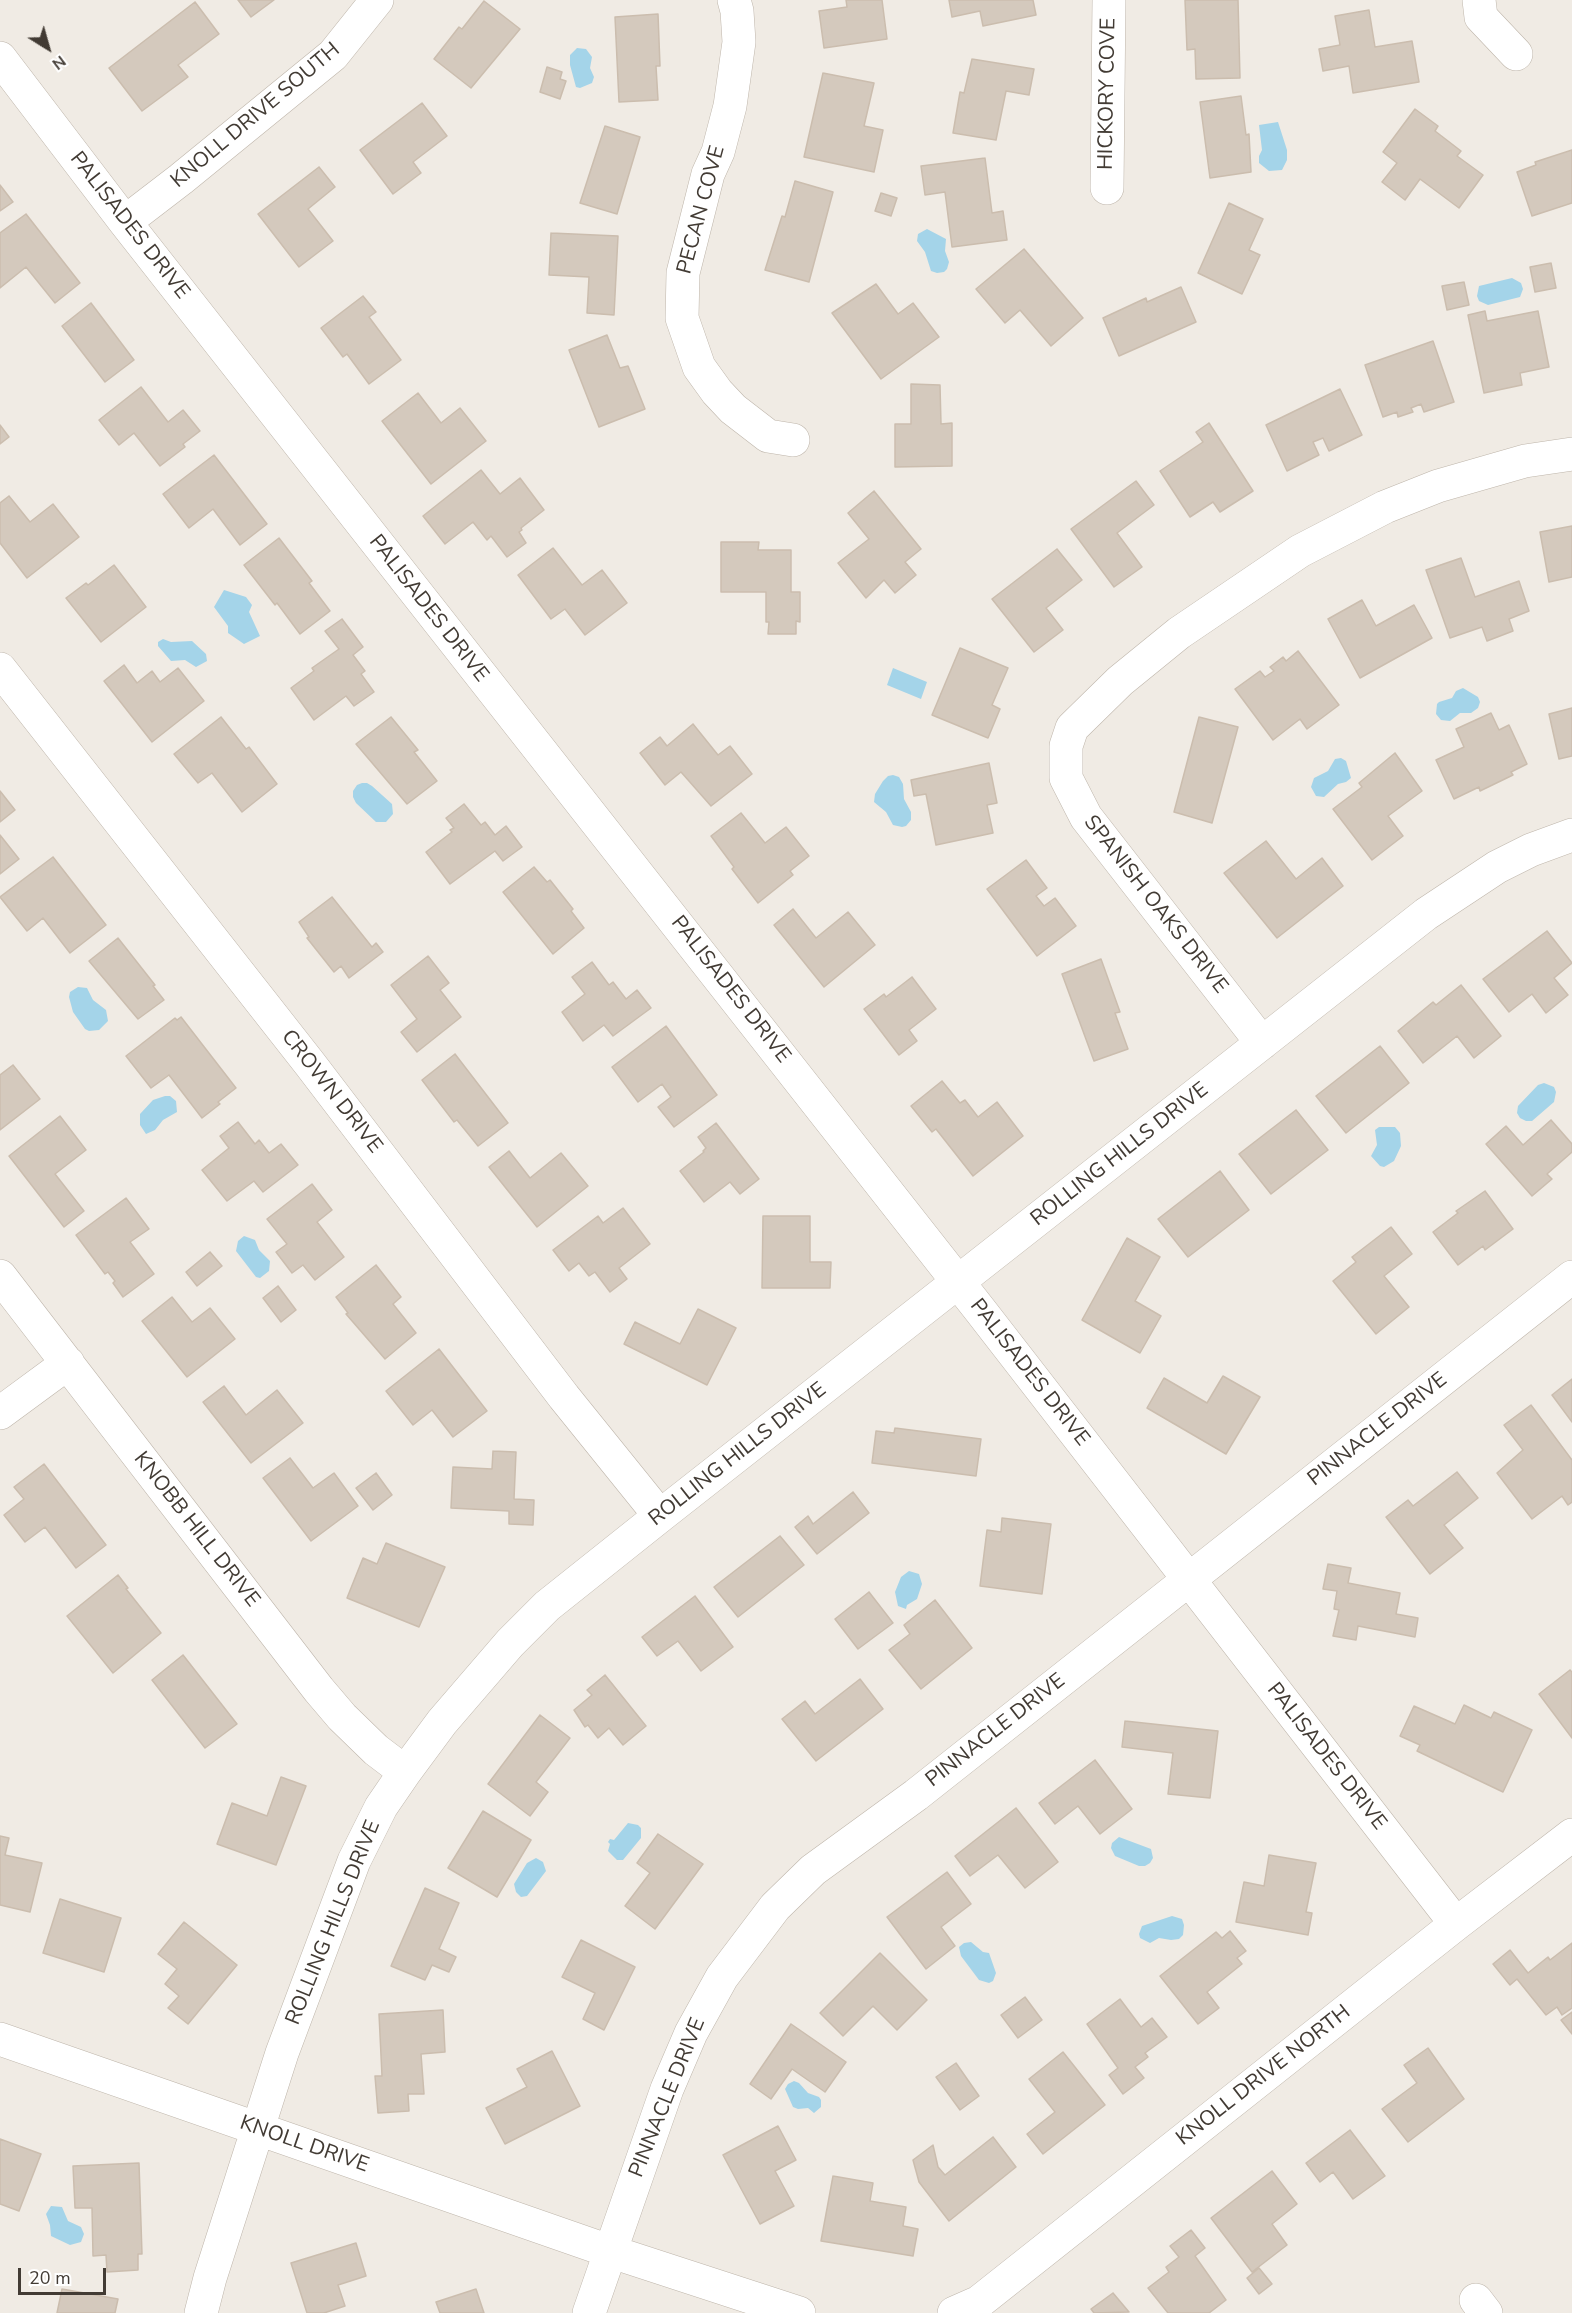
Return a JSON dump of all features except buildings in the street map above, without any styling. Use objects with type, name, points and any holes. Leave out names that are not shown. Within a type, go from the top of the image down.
[{"type":"street","name":"KNOLL DRIVE SOUTH","points":[[125,222],[182,179],[333,55],[377,0]]},
{"type":"street","name":"PECAN COVE","points":[[734,0],[739,42],[730,106],[718,152],[708,174],[683,273],[682,318],[699,367],[717,392],[733,409],[768,436],[793,440]]},
{"type":"street","name":"HICKORY COVE","points":[[1107,188],[1109,0]]},
{"type":"street","points":[[1479,0],[1481,17],[1516,54]]},
{"type":"street","name":"PALISADES DRIVE","points":[[0,58],[125,222],[958,1282],[1456,1924]]},
{"type":"street","name":"SPANISH OAKS DRIVE","points":[[1262,1043],[1086,817],[1066,778],[1066,746],[1072,728],[1120,681],[1179,633],[1300,551],[1385,507],[1438,486],[1525,461],[1572,454]]},
{"type":"street","name":"CROWN DRIVE","points":[[0,669],[318,1074],[564,1396],[660,1516]]},
{"type":"street","name":"ROLLING HILLS DRIVE","points":[[201,2313],[210,2278],[282,2053],[354,1861],[381,1807],[405,1772],[442,1722],[510,1643],[548,1606],[660,1516],[1434,908],[1497,867],[1531,850],[1572,835]]},
{"type":"street","name":"KNOBB HILL DRIVE","points":[[0,1276],[342,1717],[376,1750],[405,1772]]},
{"type":"street","name":"PINNACLE DRIVE","points":[[589,2313],[667,2089],[691,2033],[722,1977],[776,1907],[813,1870],[916,1795],[1572,1277]]},
{"type":"street","points":[[0,1413],[68,1363]]},
{"type":"street","name":"KNOLL DRIVE NORTH","points":[[954,2313],[979,2302],[1456,1924],[1572,1835]]},
{"type":"street","name":"KNOLL DRIVE","points":[[0,2039],[609,2251]]},
{"type":"street","points":[[609,2251],[799,2313]]},
{"type":"water","points":[[577,48],[586,49],[592,57],[590,68],[594,77],[592,83],[580,88],[576,87],[570,65],[570,55]]},
{"type":"water","points":[[1278,122],[1287,150],[1287,160],[1282,170],[1269,171],[1259,163],[1262,150],[1259,125]]},
{"type":"water","points":[[927,229],[946,239],[945,251],[949,262],[944,272],[931,271],[925,252],[917,241],[918,234]]},
{"type":"water","points":[[1512,278],[1521,283],[1523,289],[1520,297],[1488,305],[1479,301],[1477,296],[1479,286]]},
{"type":"water","points":[[224,590],[246,597],[252,605],[249,612],[260,636],[244,644],[228,633],[228,626],[214,607]]},
{"type":"water","points":[[163,639],[171,642],[192,641],[206,654],[207,661],[196,667],[185,660],[171,661],[158,646],[158,642]]},
{"type":"water","points":[[893,668],[927,682],[921,699],[887,685]]},
{"type":"water","points":[[1463,688],[1478,697],[1480,702],[1478,708],[1471,713],[1460,713],[1450,721],[1441,720],[1436,714],[1437,704],[1452,698],[1456,691]]},
{"type":"water","points":[[1341,758],[1346,761],[1351,778],[1338,784],[1324,797],[1316,796],[1311,787],[1314,778],[1328,771],[1335,759]]},
{"type":"water","points":[[893,775],[899,777],[903,784],[904,799],[911,812],[911,820],[902,827],[893,825],[886,812],[874,802],[875,794],[883,781]]},
{"type":"water","points":[[362,783],[372,786],[392,804],[393,814],[386,822],[376,822],[356,803],[353,791],[357,785]]},
{"type":"water","points":[[78,987],[87,988],[93,1000],[106,1010],[108,1021],[99,1030],[85,1029],[73,1012],[70,992]]},
{"type":"water","points":[[1544,1083],[1554,1087],[1556,1092],[1554,1102],[1532,1121],[1520,1118],[1517,1113],[1518,1106],[1538,1085]]},
{"type":"water","points":[[170,1096],[176,1101],[177,1112],[163,1120],[155,1130],[146,1134],[140,1125],[140,1114],[153,1100]]},
{"type":"water","points":[[1379,1127],[1395,1127],[1400,1133],[1401,1146],[1394,1161],[1384,1167],[1380,1166],[1371,1156],[1377,1145],[1375,1130]]},
{"type":"water","points":[[244,1236],[255,1240],[259,1250],[270,1261],[269,1271],[260,1278],[256,1277],[236,1251],[238,1241]]},
{"type":"water","points":[[909,1571],[919,1574],[922,1584],[917,1599],[907,1605],[906,1609],[898,1606],[895,1592],[901,1577]]},
{"type":"water","points":[[628,1823],[641,1828],[641,1838],[623,1860],[617,1860],[608,1851],[610,1844],[608,1842],[610,1839],[614,1840]]},
{"type":"water","points":[[1119,1837],[1151,1849],[1153,1858],[1150,1863],[1139,1866],[1115,1856],[1111,1848],[1112,1843]]},
{"type":"water","points":[[536,1858],[543,1862],[546,1871],[527,1896],[521,1897],[516,1892],[514,1884],[527,1863]]},
{"type":"water","points":[[1172,1916],[1182,1919],[1184,1925],[1183,1935],[1179,1939],[1159,1938],[1150,1943],[1140,1938],[1142,1926]]},
{"type":"water","points":[[971,1942],[983,1952],[989,1953],[996,1973],[993,1981],[989,1983],[979,1980],[961,1956],[959,1947]]},
{"type":"water","points":[[794,2081],[821,2100],[821,2107],[814,2113],[808,2108],[793,2107],[785,2089]]},
{"type":"water","points":[[51,2206],[62,2207],[68,2221],[81,2227],[84,2234],[81,2242],[70,2245],[51,2236],[46,2214]]}]
